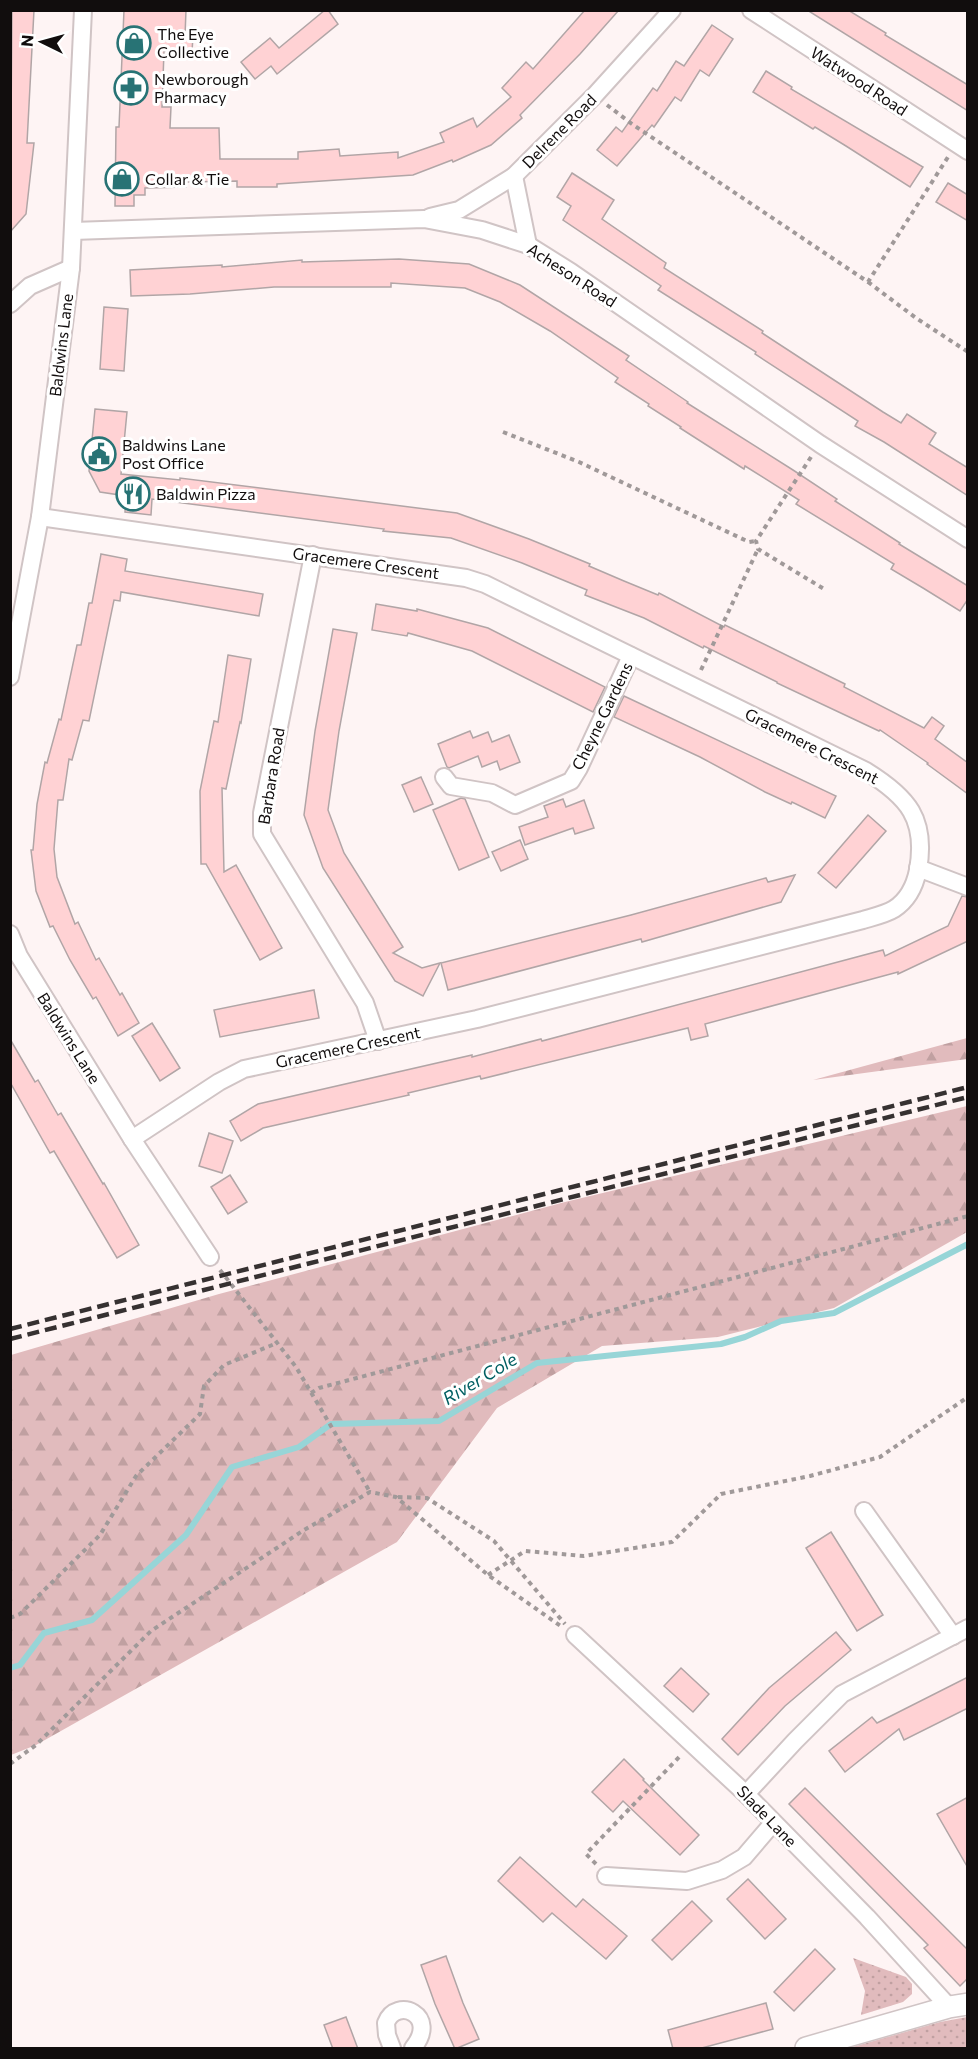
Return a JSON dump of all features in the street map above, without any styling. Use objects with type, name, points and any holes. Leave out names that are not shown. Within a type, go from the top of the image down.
[{"type":"street","name":"Baldwins Lane","points":[[10,677],[40,518],[70,268],[83,10]]},
{"type":"street","name":"Delrene Road","points":[[424,219],[459,210],[514,176],[595,95],[672,10]]},
{"type":"street","name":"Watwood Road","points":[[751,10],[962,148]]},
{"type":"street","points":[[514,176],[528,245]]},
{"type":"street","name":"Acheson Road","points":[[73,231],[424,219],[482,230],[528,245],[571,272],[820,444],[968,539]]},
{"type":"street","points":[[10,304],[30,286],[70,268]]},
{"type":"street","name":"Gracemere Crescent","points":[[40,518],[313,555],[466,578],[485,584],[866,771],[891,786],[911,810],[918,824],[921,842],[915,883],[906,898],[894,909],[863,920],[489,1016],[244,1069],[219,1082],[132,1139]]},
{"type":"street","name":"Barbara Road","points":[[313,555],[262,813],[262,834],[365,1003],[378,1041]]},
{"type":"street","name":"Cheyne Gardens","points":[[444,777],[451,786],[492,793],[515,805],[571,781],[632,656]]},
{"type":"street","points":[[918,868],[968,886]]},
{"type":"street","name":"Baldwins Lane","points":[[10,934],[19,956],[132,1139],[210,1257]]},
{"type":"street","points":[[746,1794],[842,1694],[960,1632],[864,1511]]},
{"type":"street","name":"Slade Lane","points":[[575,1635],[746,1794],[958,2006]]},
{"type":"street","points":[[606,1876],[687,1881],[722,1870],[744,1857],[773,1823]]},
{"type":"street","points":[[806,2049],[958,2006]]},
{"type":"street","points":[[392,2049],[387,2036],[386,2023],[393,2013],[405,2010],[411,2011],[420,2018],[423,2025],[421,2036],[413,2049]]},
{"type":"path","points":[[595,95],[632,124],[968,352]]},
{"type":"path","points":[[868,282],[962,148]]},
{"type":"path","points":[[503,432],[579,462],[749,542],[756,541]]},
{"type":"path","points":[[693,686],[758,549],[756,541],[820,444]]},
{"type":"path","points":[[758,549],[824,589]]},
{"type":"path","points":[[311,1393],[331,1385],[968,1216]]},
{"type":"path","points":[[210,1257],[296,1367],[370,1492]]},
{"type":"path","points":[[10,1618],[20,1614],[100,1534],[136,1476],[200,1414],[204,1386],[217,1372],[224,1365],[277,1343]]},
{"type":"path","points":[[488,1575],[525,1551],[584,1556],[672,1542],[721,1494],[810,1476],[880,1457],[968,1397]]},
{"type":"path","points":[[10,1764],[36,1745],[151,1631],[304,1530],[370,1492],[396,1497],[427,1498],[494,1541],[575,1635]]},
{"type":"path","points":[[396,1497],[488,1575],[575,1635]]},
{"type":"path","points":[[606,1876],[586,1854],[691,1743]]},
{"type":"green space","points":[[967,1038],[967,1059],[813,1080]]},
{"type":"green space","points":[[967,1106],[967,1232],[834,1308],[718,1337],[602,1346],[497,1408],[397,1542],[36,1745],[11,1755],[11,1355],[219,1294],[565,1202]]},
{"type":"green space","points":[[853,1958],[906,1977],[912,1984],[912,1994],[903,2002],[861,2015],[865,1991]]},
{"type":"green space","points":[[967,2017],[967,2048],[849,2048],[940,2022]]},
{"type":"building","points":[[12,10],[34,10],[27,143],[34,143],[26,214],[10,232]]},
{"type":"building","points":[[124,10],[186,10],[185,36],[193,36],[192,52],[164,51],[162,107],[171,107],[170,128],[219,128],[220,159],[298,159],[298,152],[339,149],[340,156],[398,152],[398,158],[444,142],[440,133],[473,118],[477,127],[511,97],[502,88],[526,62],[533,69],[585,10],[619,10],[580,54],[520,115],[522,118],[491,145],[453,162],[452,160],[413,175],[277,184],[277,187],[237,187],[237,181],[186,182],[186,187],[145,188],[145,195],[134,195],[134,206],[115,206],[116,127],[119,127]]},
{"type":"building","points":[[325,10],[328,10],[338,24],[277,74],[271,66],[255,79],[241,62],[270,38],[279,48]]},
{"type":"building","points":[[807,10],[848,10],[886,33],[885,35],[968,85],[968,111]]},
{"type":"building","points":[[712,25],[733,39],[709,76],[700,70],[681,101],[675,97],[654,127],[652,125],[617,166],[597,150],[616,127],[622,132],[653,88],[657,91],[676,61],[684,66]]},
{"type":"building","points":[[766,71],[792,87],[791,89],[923,167],[910,187],[815,127],[813,129],[753,92]]},
{"type":"building","points":[[572,173],[614,200],[602,219],[666,263],[664,268],[901,423],[907,414],[936,433],[929,444],[968,468],[968,496],[855,426],[858,421],[755,354],[756,352],[658,290],[661,286],[563,220],[571,206],[557,197]]},
{"type":"building","points":[[948,183],[968,195],[968,221],[936,202]]},
{"type":"building","points":[[399,259],[469,264],[520,285],[629,356],[626,360],[687,403],[837,499],[835,501],[899,544],[968,586],[968,599],[960,611],[891,569],[894,564],[796,504],[799,500],[745,466],[744,469],[680,428],[615,382],[618,378],[550,331],[500,302],[465,288],[391,283],[391,287],[274,287],[131,296],[130,270],[222,265],[222,267],[302,260],[302,262]]},
{"type":"building","points":[[104,307],[128,309],[124,371],[100,369]]},
{"type":"building","points":[[95,409],[127,412],[121,474],[180,480],[180,478],[457,513],[529,539],[590,564],[589,566],[624,581],[658,595],[659,593],[724,627],[725,625],[845,684],[844,687],[924,728],[932,717],[944,726],[935,739],[968,763],[968,794],[880,730],[777,683],[704,646],[703,648],[644,618],[585,595],[587,590],[522,563],[451,538],[383,531],[384,529],[152,499],[151,515],[125,512],[126,496],[100,492],[89,471]]},
{"type":"building","points":[[101,554],[127,559],[125,571],[263,594],[259,616],[121,592],[120,601],[114,600],[89,721],[83,720],[72,760],[69,759],[63,800],[58,800],[54,849],[57,877],[75,924],[78,922],[96,960],[99,958],[139,1023],[118,1036],[96,997],[93,999],[53,926],[50,927],[36,891],[31,850],[33,850],[37,804],[45,762],[47,763],[59,719],[61,720],[77,645],[81,645],[89,603],[92,603]]},
{"type":"building","points":[[376,604],[417,611],[417,609],[488,628],[605,687],[593,712],[472,651],[408,633],[407,636],[372,630]]},
{"type":"building","points":[[333,629],[357,633],[339,731],[328,810],[344,853],[403,947],[393,953],[422,968],[440,963],[423,996],[395,981],[323,868],[304,815],[315,731]]},
{"type":"building","points":[[228,655],[251,659],[241,723],[226,789],[222,788],[224,872],[236,865],[282,948],[260,960],[206,864],[201,864],[200,791],[214,721],[218,722]]},
{"type":"building","points":[[624,696],[836,796],[825,818],[765,792],[700,757],[614,717]]},
{"type":"building","points":[[470,731],[473,738],[488,732],[492,742],[509,735],[520,762],[500,770],[497,761],[482,767],[478,756],[447,767],[438,744]]},
{"type":"building","points":[[421,777],[433,804],[414,812],[402,785]]},
{"type":"building","points":[[461,798],[465,799],[489,857],[459,870],[433,810]]},
{"type":"building","points":[[563,799],[566,807],[584,800],[594,828],[575,834],[573,828],[525,845],[519,827],[548,817],[544,806]]},
{"type":"building","points":[[868,815],[886,831],[836,888],[818,873]]},
{"type":"building","points":[[520,840],[528,859],[501,871],[492,852]]},
{"type":"building","points":[[795,875],[781,902],[642,942],[641,939],[448,990],[441,963],[766,878],[768,882]]},
{"type":"building","points":[[962,896],[968,897],[968,941],[898,974],[898,972],[705,1024],[708,1036],[691,1040],[688,1028],[481,1079],[480,1076],[408,1093],[409,1095],[263,1128],[241,1141],[230,1121],[258,1104],[472,1055],[472,1057],[541,1039],[542,1041],[883,950],[885,956],[948,926]]},
{"type":"building","points":[[314,990],[319,1018],[220,1037],[214,1010]]},
{"type":"building","points":[[152,1023],[180,1068],[160,1081],[132,1036]]},
{"type":"building","points":[[10,1039],[35,1082],[38,1080],[58,1115],[61,1113],[139,1245],[117,1258],[54,1151],[50,1153],[10,1082]]},
{"type":"building","points":[[209,1133],[233,1141],[222,1173],[199,1166]]},
{"type":"building","points":[[230,1175],[247,1202],[228,1214],[211,1187]]},
{"type":"building","points":[[831,1532],[883,1615],[857,1631],[806,1548]]},
{"type":"building","points":[[836,1632],[851,1650],[785,1706],[738,1755],[722,1739],[769,1688]]},
{"type":"building","points":[[681,1668],[709,1694],[693,1712],[664,1686]]},
{"type":"building","points":[[968,1677],[968,1708],[904,1740],[899,1729],[845,1772],[829,1751],[872,1717],[877,1723]]},
{"type":"building","points":[[624,1759],[699,1835],[680,1855],[623,1801],[613,1812],[592,1792]]},
{"type":"building","points":[[805,1788],[968,1950],[968,1978],[960,1986],[924,1948],[928,1945],[789,1804]]},
{"type":"building","points":[[968,1797],[968,1868],[937,1814]]},
{"type":"building","points":[[520,1857],[576,1907],[583,1899],[627,1936],[606,1959],[552,1913],[543,1922],[498,1881]]},
{"type":"building","points":[[748,1879],[786,1919],[765,1939],[727,1899]]},
{"type":"building","points":[[692,1901],[712,1921],[672,1960],[652,1940]]},
{"type":"building","points":[[815,1949],[835,1969],[794,2011],[774,1992]]},
{"type":"building","points":[[446,1956],[479,2039],[455,2049],[421,1965]]},
{"type":"building","points":[[766,2003],[773,2029],[698,2049],[673,2049],[668,2030]]},
{"type":"building","points":[[346,2017],[358,2049],[333,2049],[324,2025]]},
{"type":"waterway","name":"River Cole","points":[[10,1668],[20,1665],[44,1633],[92,1620],[186,1535],[232,1467],[299,1447],[331,1424],[439,1421],[537,1363],[721,1344],[745,1337],[781,1321],[834,1313],[968,1244]]},
{"type":"railway","points":[[10,1329],[968,1087]]},
{"type":"railway","points":[[10,1339],[968,1097]]},
{"type":"place","name":"The Eye Collective","points":[[134,43]]},
{"type":"place","name":"Newborough Pharmacy","points":[[131,88]]},
{"type":"place","name":"Collar & Tie","points":[[122,179]]},
{"type":"place","name":"Baldwins Lane Post Office","points":[[99,454]]},
{"type":"place","name":"Baldwin Pizza","points":[[133,494]]}]
